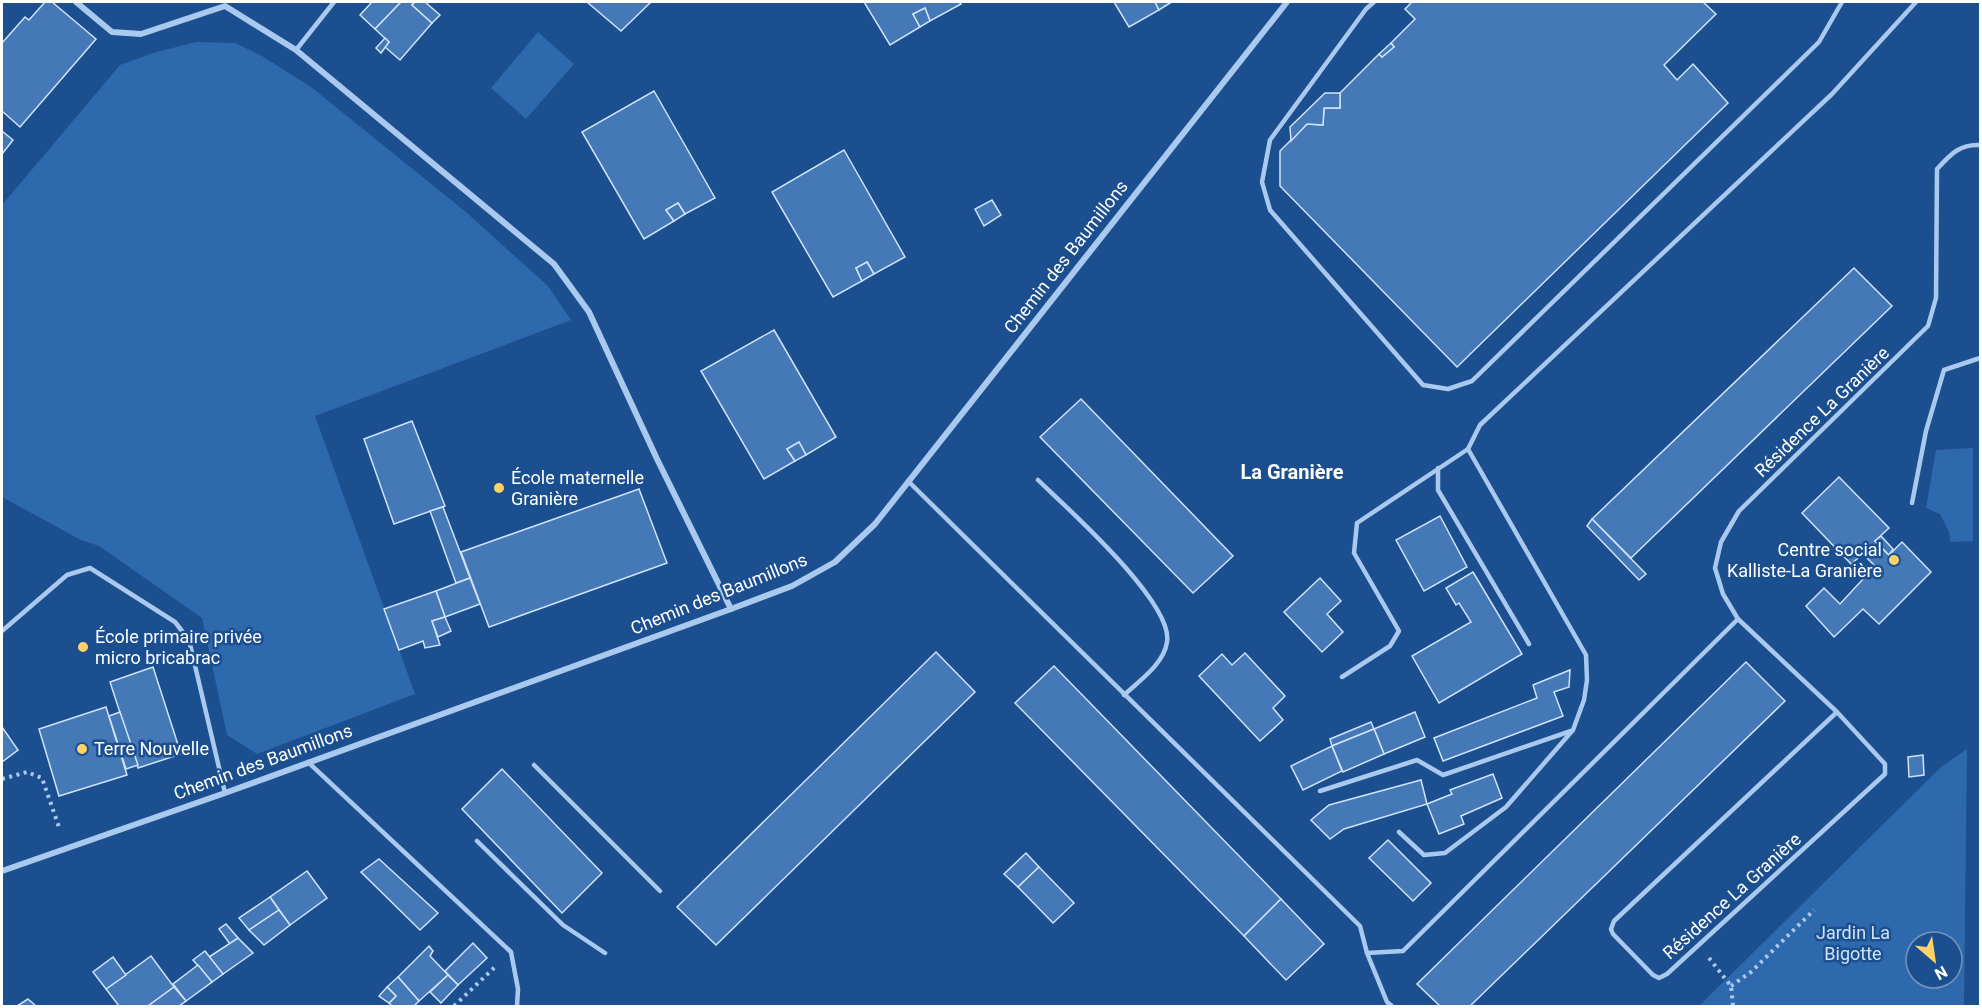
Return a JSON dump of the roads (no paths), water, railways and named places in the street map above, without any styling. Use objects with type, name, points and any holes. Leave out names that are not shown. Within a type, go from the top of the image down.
[{"type":"street","points":[[76,2],[112,32],[141,34],[223,4],[296,50],[554,264],[589,312],[657,459],[731,609]]},
{"type":"street","name":"Chemin des Baumillons","points":[[2,871],[225,793],[731,609],[792,586],[835,562],[875,524],[1287,2]]},
{"type":"lane","points":[[296,50],[334,2]]},
{"type":"lane","points":[[1374,2],[1366,9],[1270,140],[1262,182],[1270,210],[1423,385],[1448,389],[1473,381],[1819,42],[1842,2]]},
{"type":"lane","points":[[1342,677],[1390,646],[1399,631],[1354,553],[1357,523],[1468,449],[1479,425],[1832,94],[1916,2]]},
{"type":"lane","name":"Résidence La Granière","points":[[1837,712],[1614,921],[1611,929],[1613,934],[1653,975],[1659,978],[1667,974],[1885,774],[1885,764],[1837,712],[1738,620],[1724,594],[1715,568],[1721,542],[1738,511],[1928,326],[1936,298],[1937,169],[1955,150],[1974,144],[1980,145]]},
{"type":"lane","points":[[1912,503],[1926,431],[1944,370],[1980,358]]},
{"type":"lane","points":[[1400,832],[1424,855],[1445,853],[1506,807],[1573,730],[1584,700],[1587,680],[1586,655],[1468,449]]},
{"type":"lane","points":[[1438,468],[1438,490],[1529,644]]},
{"type":"lane","points":[[1038,480],[1121,563],[1163,619],[1168,642],[1159,661],[1124,695]]},
{"type":"lane","points":[[909,481],[1360,926],[1367,953],[1387,1002],[1392,1006]]},
{"type":"lane","points":[[2,631],[67,575],[90,568],[175,622],[189,640],[225,793]]},
{"type":"lane","points":[[1367,953],[1403,951],[1738,620]]},
{"type":"lane","points":[[1320,791],[1417,760],[1443,775],[1573,730]]},
{"type":"lane","points":[[308,762],[511,952],[518,989],[517,1006]]},
{"type":"lane","points":[[534,765],[660,891]]},
{"type":"lane","points":[[477,841],[563,925],[605,953]]},
{"type":"place","name":"École maternelle Granière","points":[[499,488]]},
{"type":"place","name":"Centre social Kalliste-La Granière","points":[[1894,560]]},
{"type":"place","name":"École primaire privée micro bricabrac","points":[[83,647]]},
{"type":"place","name":"Terre Nouvelle","points":[[82,749]]},
{"type":"district","name":"La Granière","points":[[1292,472]]},
{"type":"park label","name":"Jardin La Bigotte","points":[[1853,943]]}]
